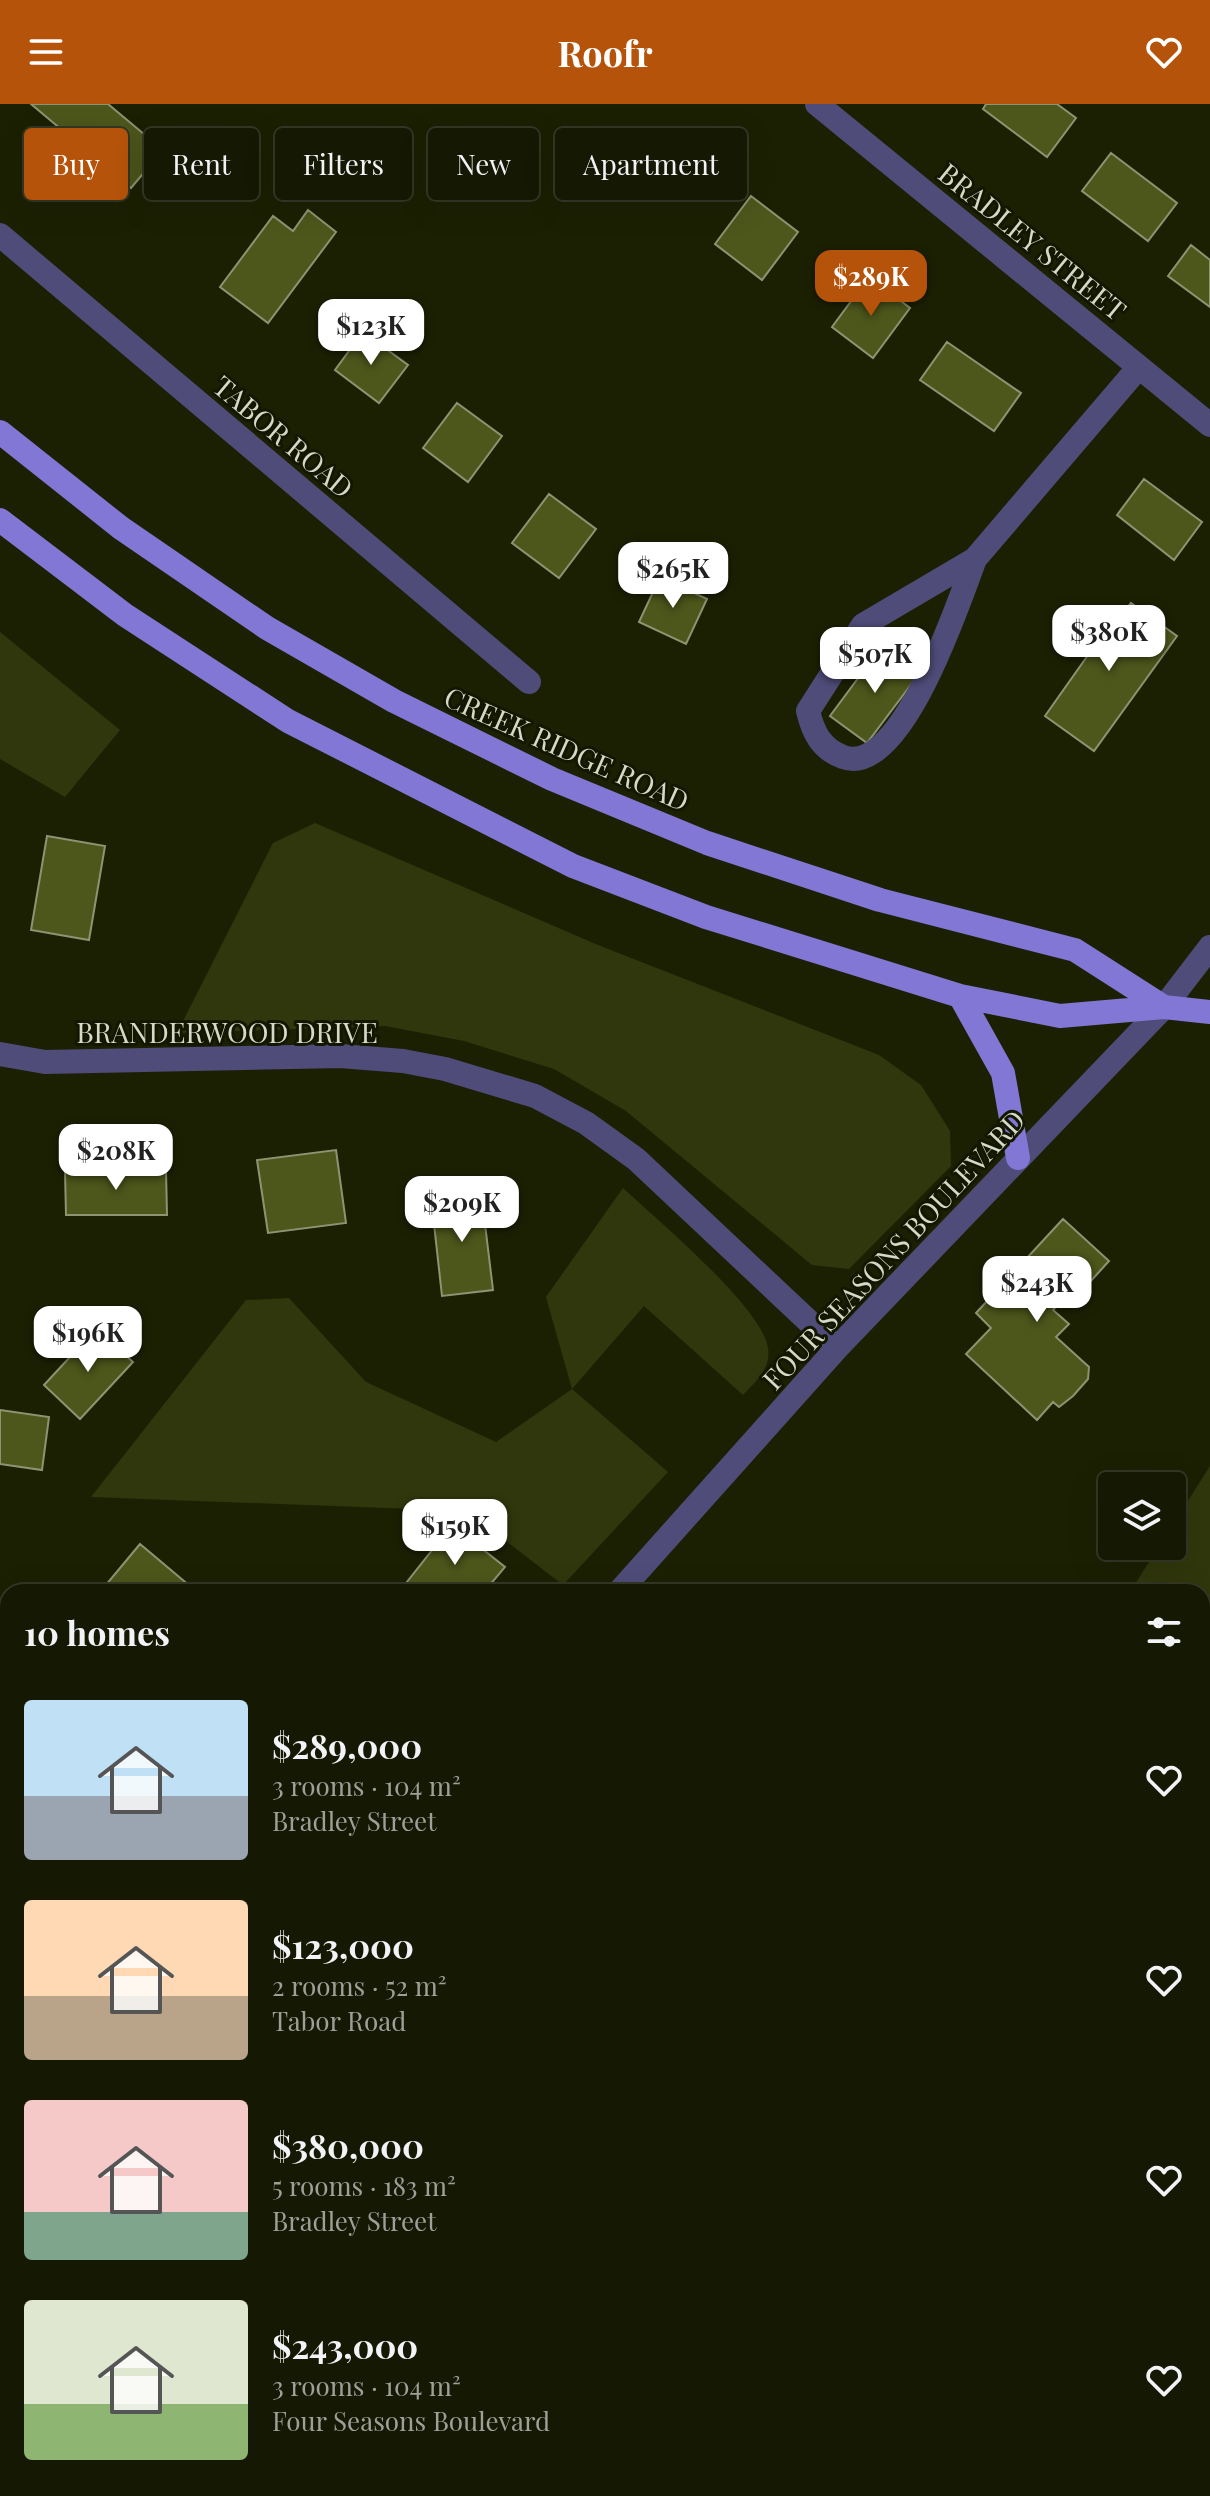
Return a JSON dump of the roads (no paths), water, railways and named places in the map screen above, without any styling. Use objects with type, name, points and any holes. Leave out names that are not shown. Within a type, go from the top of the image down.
[{"type":"main road","name":"CREEK RIDGE ROAD","points":[[0,432],[121,528],[267,628],[394,701],[537,772],[707,843],[880,900],[1075,950],[1164,1007]]},
{"type":"main road","name":"CREEK RIDGE ROAD","points":[[0,520],[125,615],[288,721],[573,866],[706,917],[960,996],[1060,1016],[1164,1007],[1210,1012]]},
{"type":"main road","points":[[960,996],[1003,1073],[1018,1158]]},
{"type":"street","name":"BRADLEY STREET","points":[[817,104],[1210,425]]},
{"type":"street","name":"TABOR ROAD","points":[[0,235],[529,682]]},
{"type":"street","points":[[975,559],[926,684],[877,753],[853,761],[831,753],[813,733],[808,711],[863,625],[975,559],[1139,367]]},
{"type":"street","name":"FOUR SEASONS BOULEVARD","points":[[626,1584],[837,1348],[1164,1007],[1210,947]]},
{"type":"street","name":"BRANDERWOOD DRIVE","points":[[0,1054],[45,1062],[340,1056],[403,1061],[445,1069],[535,1096],[586,1123],[636,1159],[837,1348]]}]
